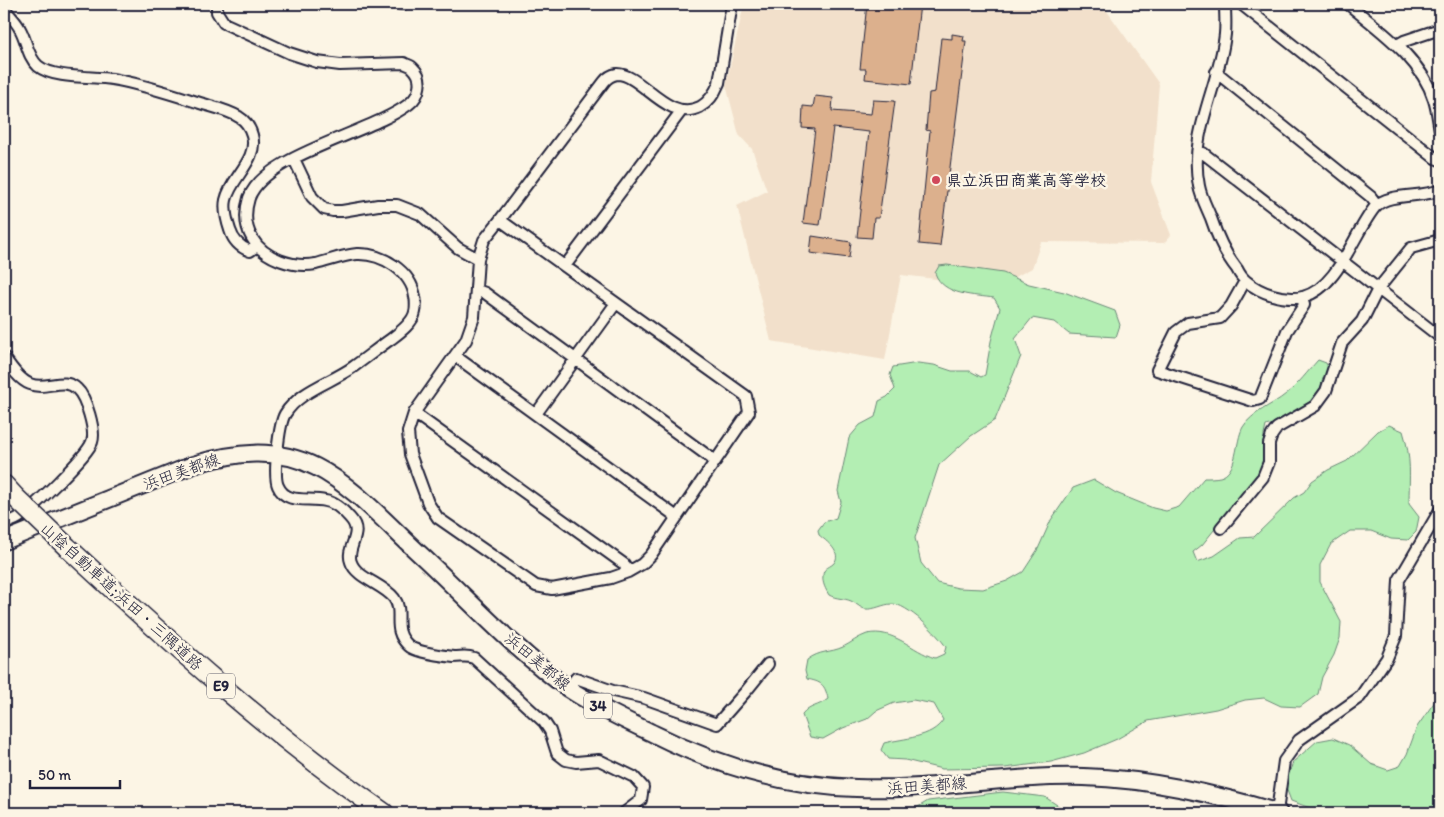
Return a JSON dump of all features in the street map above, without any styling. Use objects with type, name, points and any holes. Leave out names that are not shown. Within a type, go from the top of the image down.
[{"type":"highway","name":"山陰自動車道;浜田・三隅道路","points":[[10,491],[67,548],[171,644],[344,784],[384,813]]},
{"type":"main road","name":"浜田美都線","points":[[4,541],[193,465],[241,454],[278,455],[315,466],[350,490],[526,654],[568,688],[594,704],[684,748],[748,771],[829,786],[866,788],[1021,779],[1080,777],[1120,779],[1152,782],[1200,792],[1278,813]]},
{"type":"street","points":[[217,4],[217,12],[224,23],[289,53],[317,62],[340,65],[404,63],[413,68],[420,80],[419,92],[410,104],[294,159],[262,178],[250,196],[246,218],[248,228],[257,246],[269,255],[300,265],[357,254],[374,256],[394,264],[408,278],[415,296],[415,314],[402,330],[352,368],[301,398],[284,415],[278,438],[276,482],[280,490],[288,497],[298,500],[326,501],[334,504],[352,520],[356,530],[356,537],[349,554],[351,564],[358,572],[381,586],[393,597],[397,603],[398,630],[404,642],[411,649],[454,657],[466,655],[474,658],[544,722],[550,731],[556,753],[566,760],[576,762],[599,760],[634,778],[644,787],[641,800],[624,813]]},
{"type":"street","points":[[500,220],[746,396],[749,412],[651,555],[642,564],[628,572],[611,578],[564,588],[552,589],[536,586],[438,518],[428,503],[410,454],[408,432],[414,413],[466,340],[474,317],[478,259],[484,240],[609,77],[616,74],[624,76],[662,101],[682,110],[694,109],[704,104],[719,84],[732,4]]},
{"type":"street","points":[[1225,4],[1225,34],[1204,113],[1197,169],[1199,187],[1216,231],[1231,262],[1245,281],[1265,293],[1281,297],[1302,297],[1317,290],[1331,278],[1377,205],[1391,199],[1440,190]]},
{"type":"street","points":[[1241,4],[1435,158],[1440,160]]},
{"type":"street","points":[[1348,4],[1397,45],[1424,77],[1434,99],[1440,130]]},
{"type":"street","points":[[4,8],[20,28],[32,59],[46,70],[63,74],[115,79],[150,88],[225,110],[244,121],[252,132],[252,153],[229,191],[226,208],[229,227],[235,241],[243,248],[250,250],[257,246]]},
{"type":"street","points":[[1397,45],[1440,29]]},
{"type":"street","points":[[1216,72],[1371,198],[1377,205]]},
{"type":"street","points":[[565,266],[682,110]]},
{"type":"street","points":[[1198,152],[1203,153],[1440,337]]},
{"type":"street","points":[[294,159],[312,197],[324,209],[342,212],[378,205],[397,204],[420,214],[458,248],[478,259]]},
{"type":"street","points":[[1221,528],[1263,477],[1269,462],[1272,435],[1278,428],[1315,406],[1326,391],[1342,343],[1362,321],[1378,289],[1411,248],[1426,242],[1440,240]]},
{"type":"street","points":[[1245,281],[1231,306],[1220,318],[1188,323],[1176,332],[1157,370],[1253,401],[1260,399],[1286,331],[1304,305],[1302,297]]},
{"type":"street","points":[[477,290],[576,358],[715,461]]},
{"type":"street","points":[[536,414],[616,303]]},
{"type":"street","points":[[455,356],[677,517]]},
{"type":"street","points":[[4,357],[28,384],[42,386],[65,383],[77,388],[82,394],[93,431],[93,441],[88,450],[67,472],[17,518],[4,524]]},
{"type":"street","points":[[414,413],[624,564],[628,572]]},
{"type":"street","points":[[1278,813],[1284,761],[1299,740],[1360,697],[1387,658],[1396,636],[1399,580],[1440,510]]},
{"type":"street","points":[[568,688],[576,678],[612,691],[644,698],[717,724],[748,690],[768,664]]},
{"type":"shaded area","points":[[744,4],[1102,4],[1159,84],[1151,182],[1171,235],[1164,243],[1041,242],[1032,268],[998,286],[901,275],[885,360],[771,341],[737,206],[767,191],[752,149],[739,135],[726,85]]},
{"type":"green space","points":[[947,265],[1003,273],[1029,284],[1064,292],[1115,311],[1120,325],[1116,337],[1069,334],[1054,322],[1032,318],[1015,339],[1021,356],[995,420],[971,436],[939,465],[915,538],[921,563],[937,583],[958,588],[983,589],[1007,581],[1023,572],[1038,549],[1051,520],[1073,488],[1094,480],[1116,493],[1153,508],[1166,511],[1179,507],[1204,478],[1220,477],[1226,474],[1233,463],[1240,433],[1247,422],[1257,413],[1281,398],[1299,382],[1318,360],[1326,363],[1329,374],[1326,384],[1320,394],[1299,411],[1266,426],[1262,467],[1251,484],[1202,545],[1193,552],[1197,562],[1214,556],[1240,538],[1254,537],[1294,498],[1304,492],[1312,481],[1328,470],[1347,461],[1378,431],[1389,425],[1403,431],[1409,459],[1409,504],[1419,517],[1416,532],[1408,540],[1391,539],[1371,531],[1350,531],[1331,544],[1320,565],[1320,582],[1341,622],[1340,638],[1334,655],[1322,677],[1318,694],[1300,707],[1281,706],[1264,698],[1245,700],[1216,709],[1148,721],[1117,739],[1084,753],[1051,762],[1005,768],[942,769],[905,760],[888,759],[881,750],[884,743],[925,734],[938,726],[943,720],[934,704],[913,700],[894,703],[876,711],[867,719],[843,728],[823,739],[810,737],[802,715],[808,709],[828,699],[822,684],[807,679],[805,671],[807,660],[821,653],[843,647],[867,634],[876,633],[894,637],[935,658],[944,654],[946,647],[930,628],[898,605],[892,604],[865,609],[846,599],[829,595],[824,584],[823,573],[826,568],[833,564],[836,556],[833,548],[819,535],[818,530],[824,522],[836,518],[841,502],[838,491],[849,438],[860,425],[875,417],[879,401],[887,397],[895,389],[890,375],[893,367],[918,363],[934,365],[952,371],[970,371],[981,377],[985,375],[991,341],[1000,308],[994,298],[960,293],[945,286],[939,281],[935,273],[939,266]]},
{"type":"green space","points":[[1440,694],[1440,813],[1324,813],[1291,801],[1285,785],[1293,762],[1317,741],[1333,738],[1349,745],[1371,764],[1388,770],[1400,766],[1407,754],[1417,727]]},
{"type":"green space","points":[[1003,792],[1045,797],[1069,813],[908,813],[928,801]]},
{"type":"building","points":[[867,4],[920,4],[911,84],[865,79],[866,69],[860,69]]},
{"type":"building","points":[[952,34],[964,36],[963,41],[966,41],[940,246],[919,244],[930,131],[926,130],[929,93],[935,92],[941,38],[952,39]]},
{"type":"building","points":[[815,96],[833,98],[832,111],[871,114],[873,100],[895,101],[879,218],[874,218],[872,238],[857,237],[869,132],[833,128],[820,225],[803,223],[815,129],[802,128],[803,106],[813,107]]},
{"type":"building","points":[[812,236],[851,242],[849,258],[810,253]]},
{"type":"place","name":"県立浜田商業高等学校","points":[[936,180]]}]
